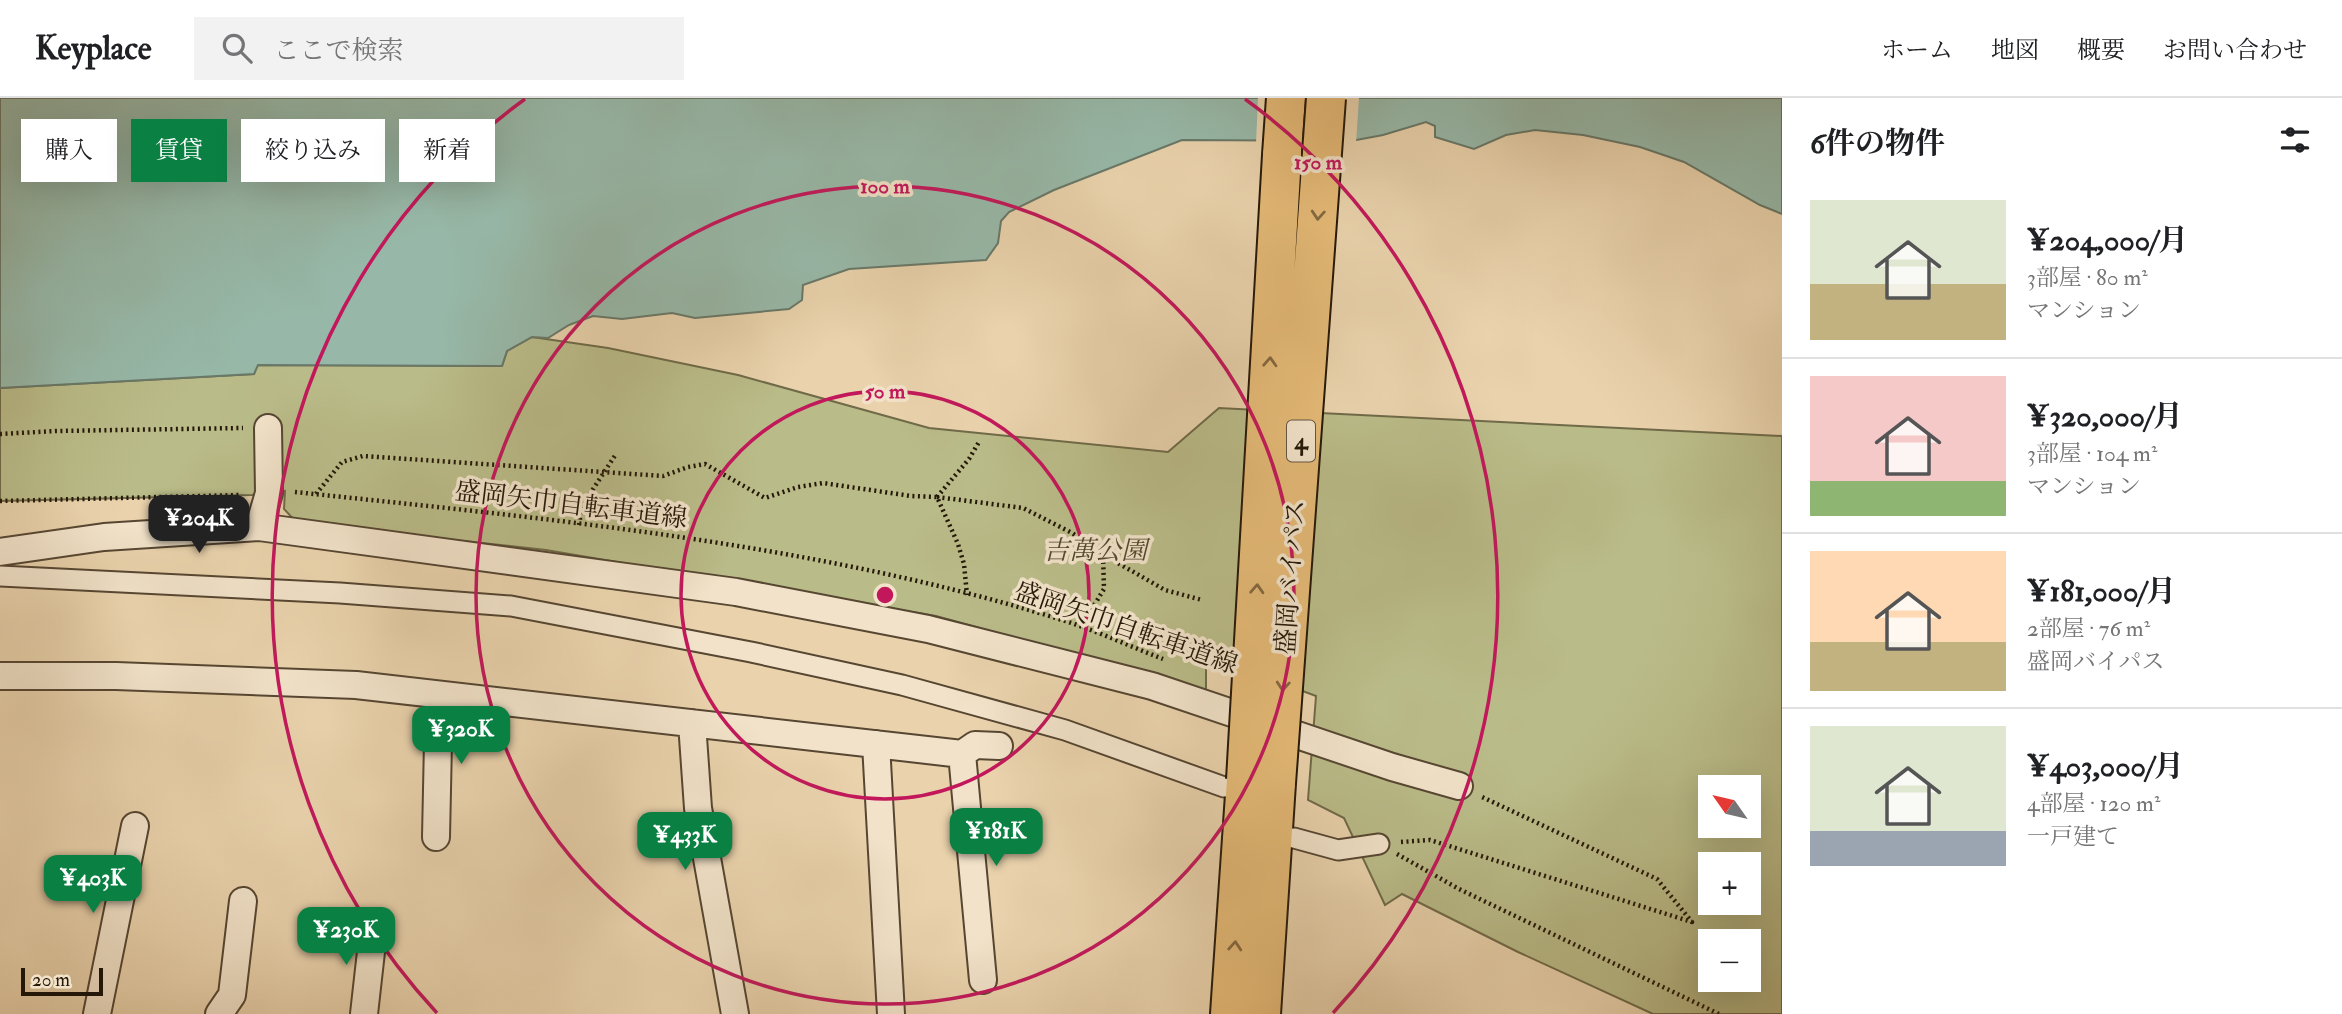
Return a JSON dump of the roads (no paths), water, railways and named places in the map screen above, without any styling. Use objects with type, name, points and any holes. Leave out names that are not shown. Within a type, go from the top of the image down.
[{"type":"highway","name":"盛岡バイパス","points":[[1230,1014],[1248,783],[1286,98]]},
{"type":"highway","name":"盛岡バイパス","points":[[1261,1014],[1248,783],[1326,98]]},
{"type":"street","points":[[259,527],[269,493],[268,428]]},
{"type":"street","points":[[0,552],[104,537],[259,527],[736,592],[928,629],[1152,685],[1392,767],[1460,786]]},
{"type":"street","points":[[0,576],[340,593],[511,607],[751,652],[902,685],[1248,783]]},
{"type":"street","points":[[0,676],[116,676],[356,685],[962,754],[975,745],[999,746]]},
{"type":"street","points":[[436,837],[439,695]]},
{"type":"street","points":[[692,723],[698,808],[734,1014]]},
{"type":"street","points":[[876,744],[891,1014]]},
{"type":"street","points":[[962,754],[983,980]]},
{"type":"street","points":[[97,1014],[135,826]]},
{"type":"street","points":[[1294,838],[1338,850],[1378,844]]},
{"type":"street","points":[[219,1014],[232,995],[243,901]]},
{"type":"street","points":[[364,1014],[374,925]]},
{"type":"park label","name":"吉萬公園","points":[[1095,551]]}]
